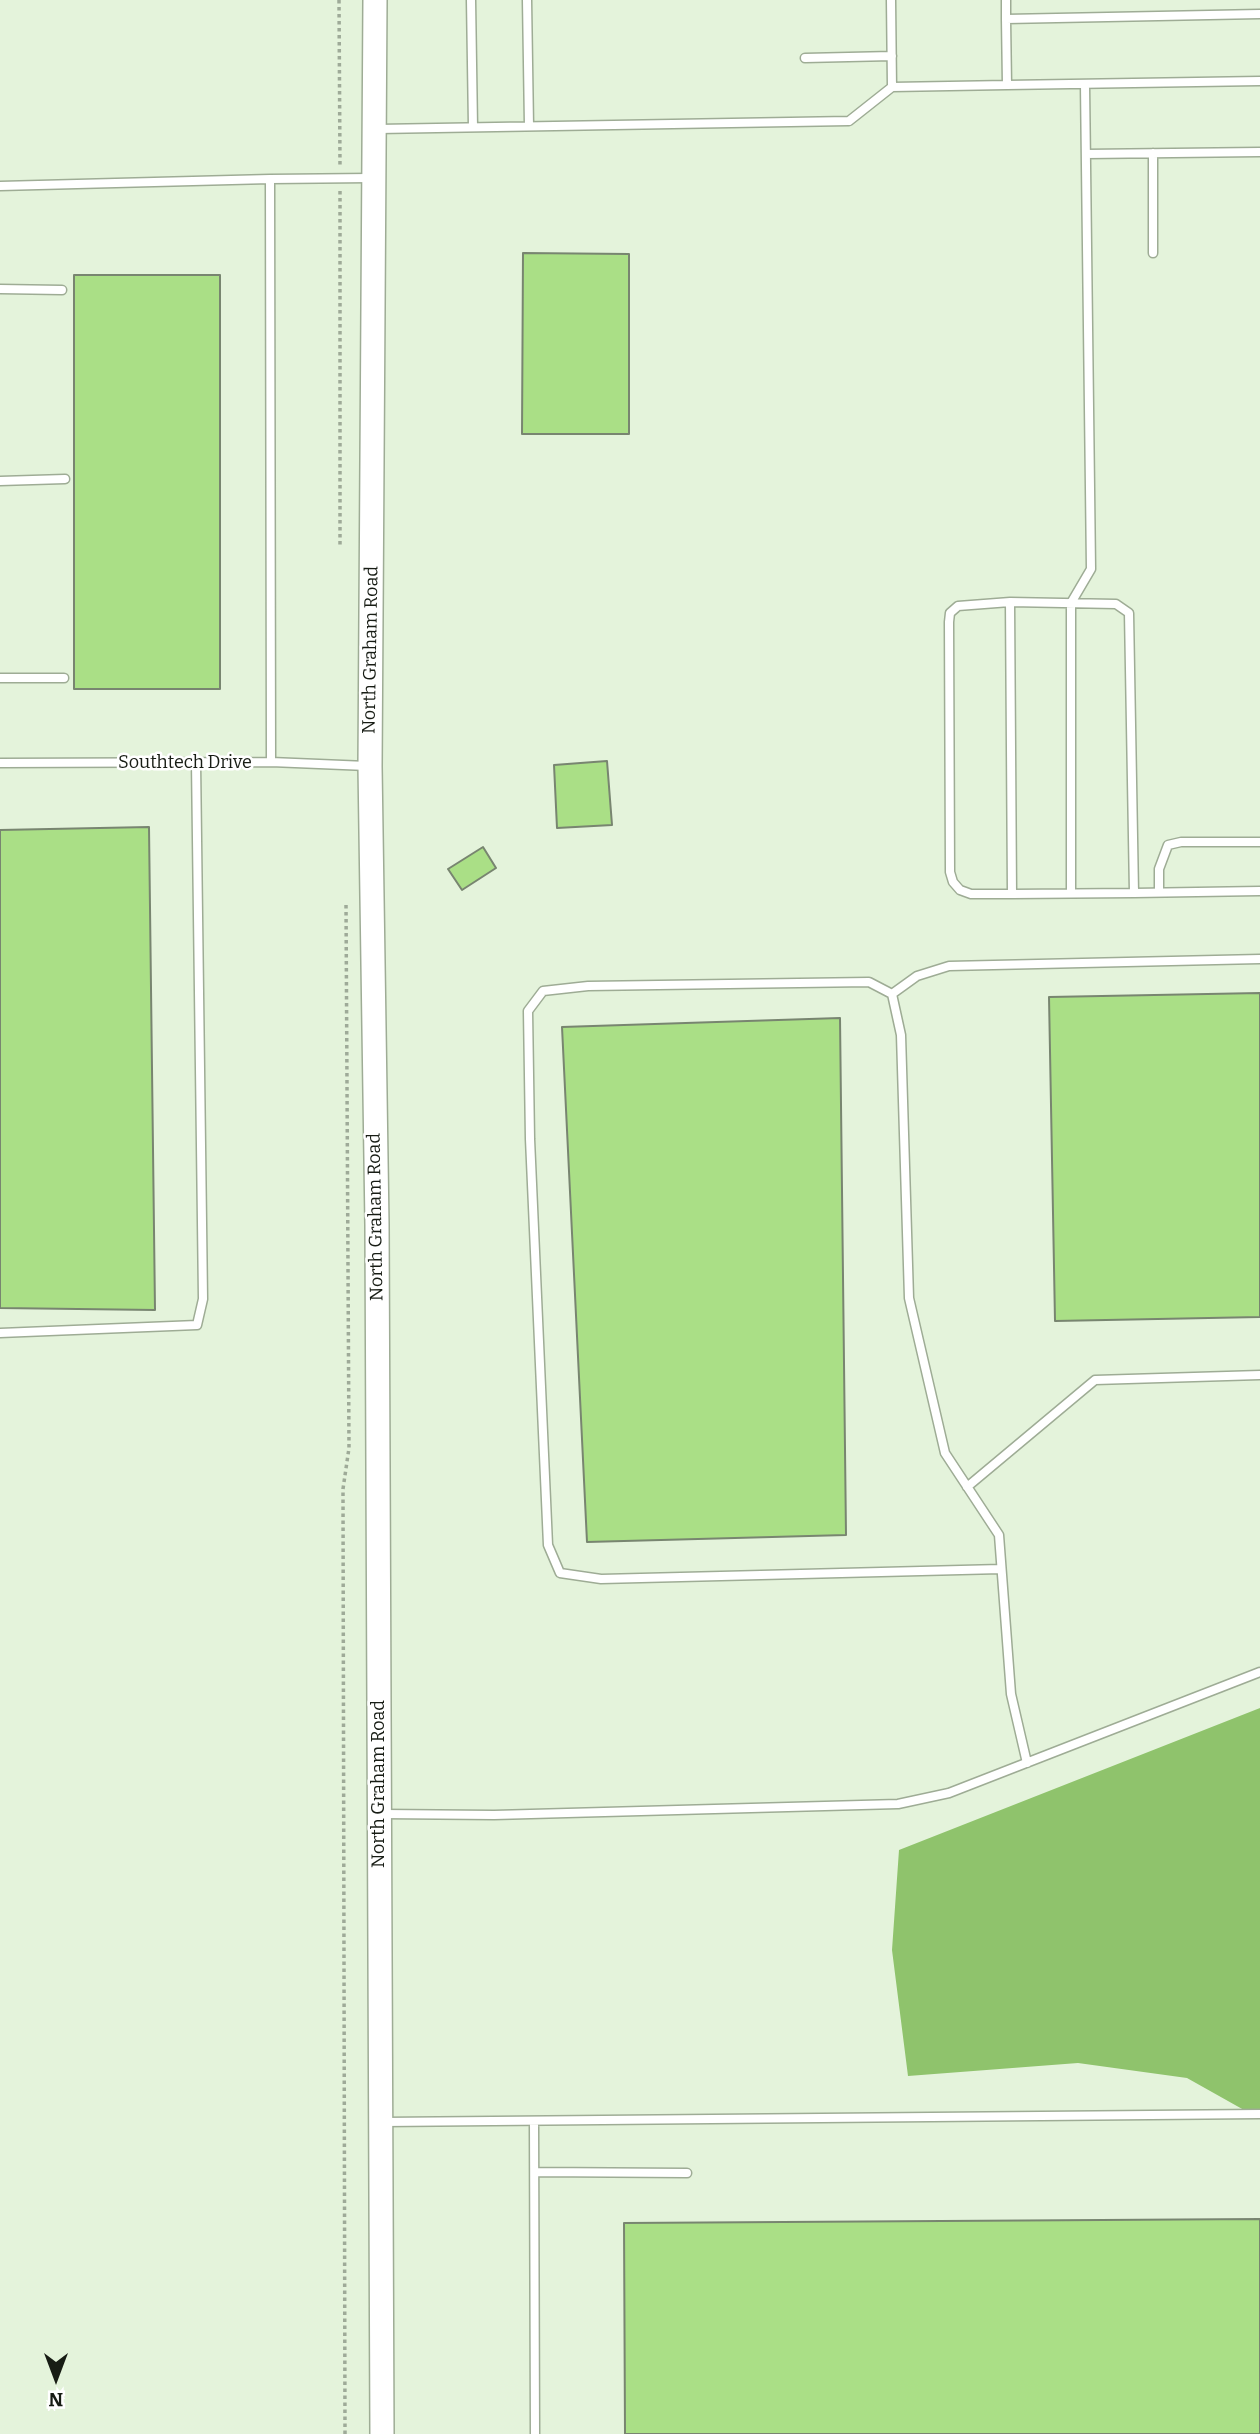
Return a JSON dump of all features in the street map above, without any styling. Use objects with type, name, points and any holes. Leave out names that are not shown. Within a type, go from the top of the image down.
[{"type":"street","name":"North Graham Road","points":[[375,0],[370,766],[377,1225],[382,2434]]},
{"type":"lane","points":[[471,0],[473,127]]},
{"type":"lane","points":[[527,0],[529,126]]},
{"type":"lane","points":[[891,0],[892,87]]},
{"type":"lane","points":[[1006,0],[1007,85]]},
{"type":"lane","points":[[1006,19],[1260,14]]},
{"type":"lane","points":[[805,58],[892,56]]},
{"type":"lane","points":[[374,129],[849,121],[892,87],[1260,80]]},
{"type":"lane","points":[[1071,893],[1071,603],[1091,569],[1085,85]]},
{"type":"lane","points":[[1086,154],[1260,152]]},
{"type":"lane","points":[[1153,153],[1153,253]]},
{"type":"lane","points":[[0,186],[374,178]]},
{"type":"lane","points":[[270,179],[271,762]]},
{"type":"lane","points":[[0,289],[62,290]]},
{"type":"lane","points":[[0,481],[65,479]]},
{"type":"lane","points":[[1010,602],[1012,894]]},
{"type":"lane","points":[[1134,892],[1129,613],[1116,604],[1010,602],[958,606],[950,613],[950,858],[953,882],[960,890],[971,894],[1260,891]]},
{"type":"lane","points":[[0,678],[64,678]]},
{"type":"lane","points":[[0,1333],[197,1325],[203,1299],[196,762]]},
{"type":"lane","name":"Southtech Drive","points":[[0,763],[271,762],[370,766]]},
{"type":"lane","points":[[1159,892],[1159,869],[1168,845],[1181,842],[1260,842]]},
{"type":"lane","points":[[892,994],[917,975],[949,966],[1260,958]]},
{"type":"lane","points":[[892,994],[869,982],[588,986],[542,991],[528,1011],[530,1153],[548,1545],[560,1573],[601,1579],[1001,1569]]},
{"type":"lane","points":[[892,994],[901,1035],[909,1298],[944,1453],[999,1535],[1011,1694],[1027,1763]]},
{"type":"lane","points":[[967,1487],[1095,1381],[1260,1375]]},
{"type":"lane","points":[[379,1814],[494,1815],[898,1804],[949,1793],[1260,1672]]},
{"type":"lane","points":[[380,2122],[1260,2114]]},
{"type":"lane","points":[[534,2121],[535,2434]]},
{"type":"lane","points":[[535,2172],[687,2173]]},
{"type":"path","points":[[339,0],[340,545]]},
{"type":"path","points":[[345,2434],[343,1489],[349,1448],[346,903]]},
{"type":"green space","points":[[1260,1708],[1260,2119],[1187,2078],[1078,2063],[908,2076],[892,1950],[899,1850]]},
{"type":"building","points":[[523,253],[629,254],[629,434],[522,434]]},
{"type":"building","points":[[74,275],[220,275],[220,689],[74,689]]},
{"type":"building","points":[[607,761],[612,825],[557,828],[554,765]]},
{"type":"building","points":[[149,827],[155,1310],[0,1308],[0,830]]},
{"type":"building","points":[[483,847],[496,868],[462,890],[448,869]]},
{"type":"building","points":[[1260,993],[1260,1317],[1055,1321],[1049,997]]},
{"type":"building","points":[[840,1018],[846,1535],[587,1542],[562,1027]]},
{"type":"building","points":[[1260,2219],[1260,2434],[625,2434],[624,2223]]}]
